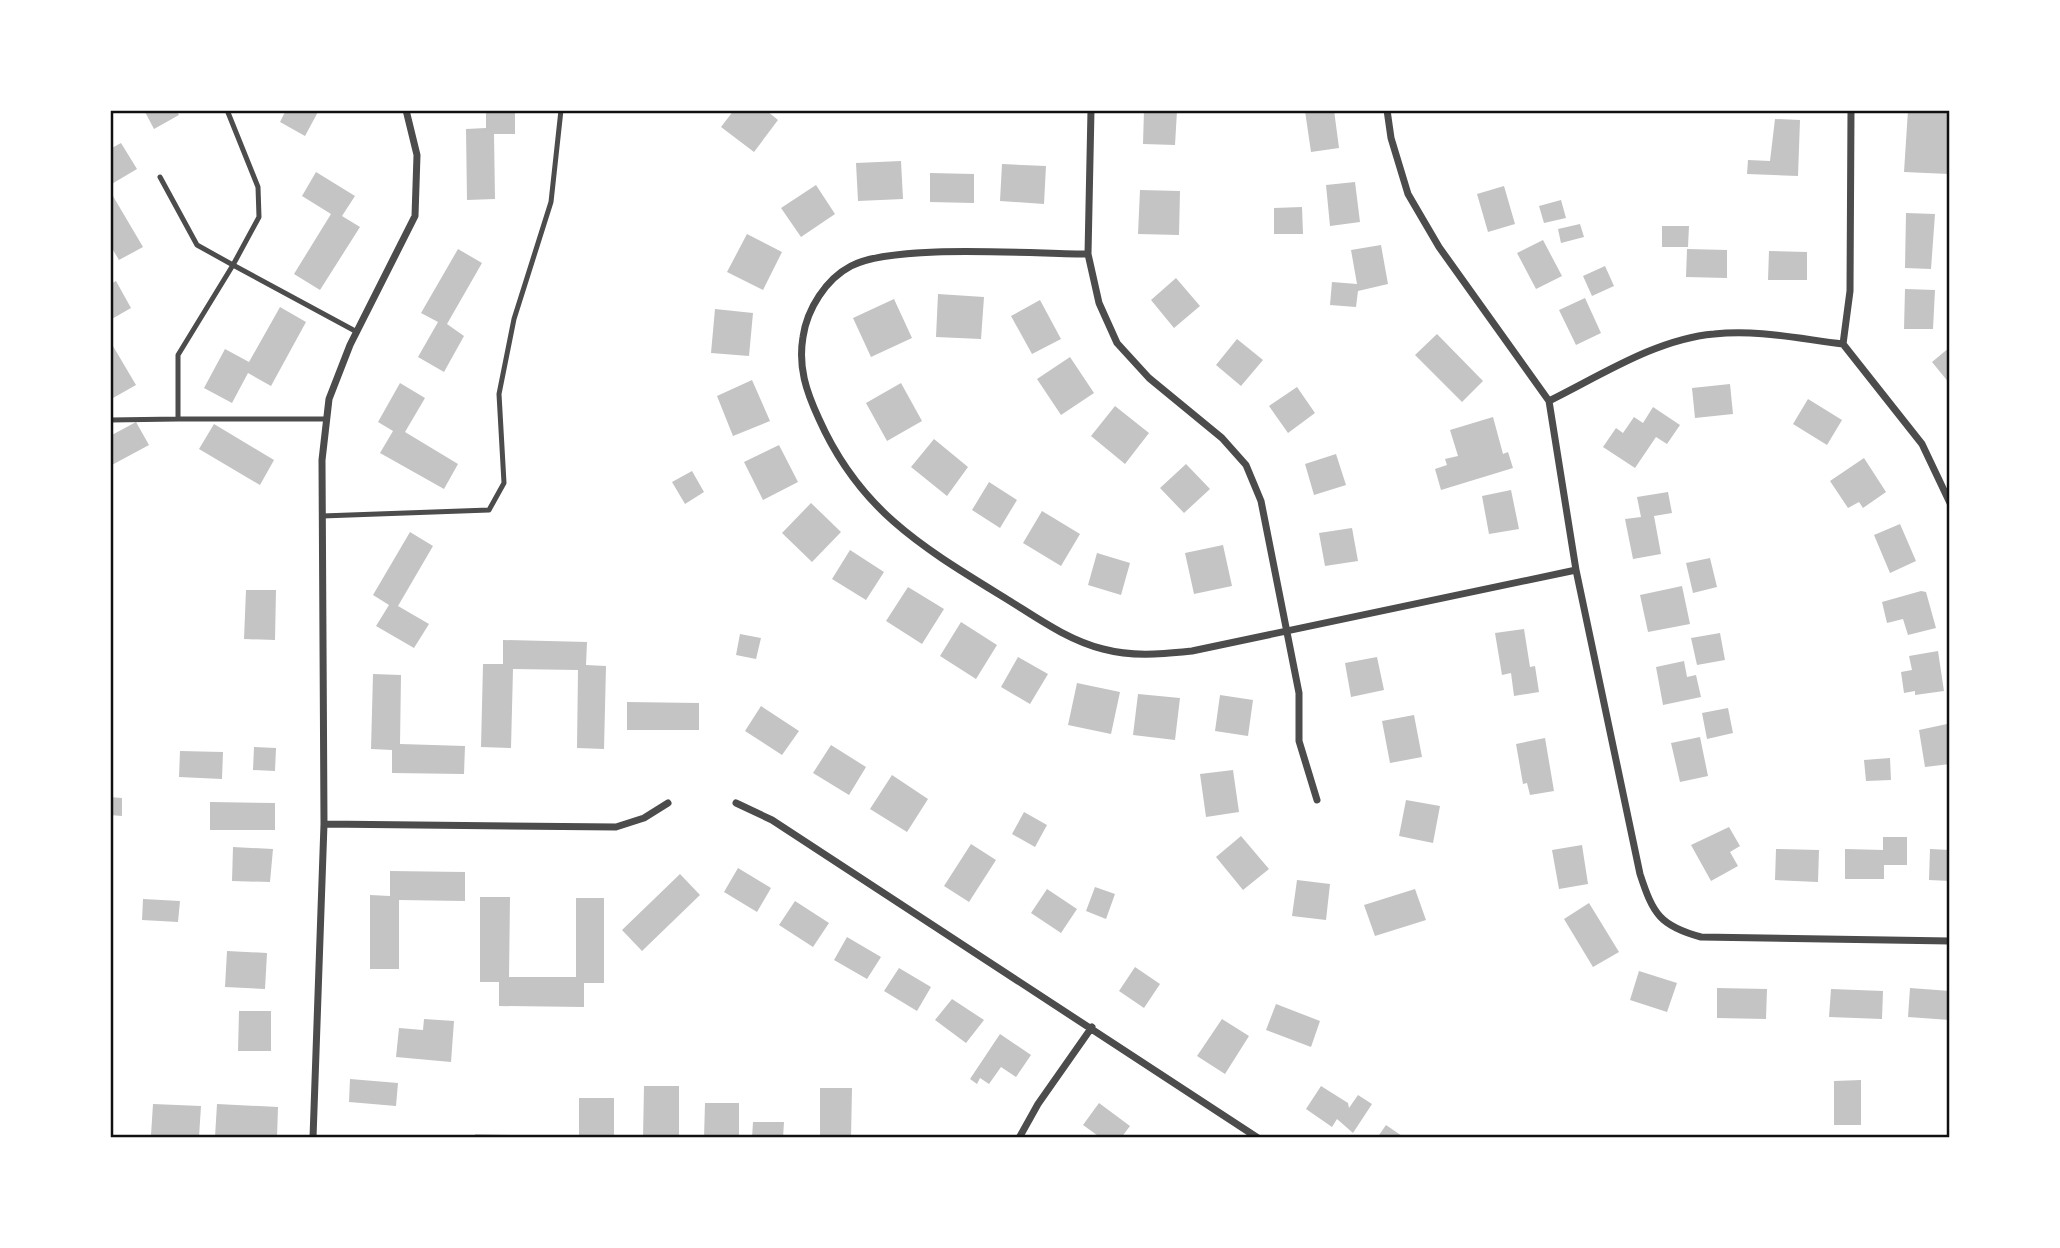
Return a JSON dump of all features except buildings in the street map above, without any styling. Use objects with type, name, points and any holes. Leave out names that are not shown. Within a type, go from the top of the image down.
[{"type":"street","points":[[313,1138],[324,824],[322,460],[329,399],[356,332],[415,216],[417,155],[406,110]]},
{"type":"street","points":[[1091,110],[1087,254],[1099,303],[1117,343],[1149,378],[1222,438],[1246,465],[1261,500],[1299,693],[1299,741],[1317,800]]},
{"type":"street","points":[[1387,110],[1391,138],[1408,194],[1439,247],[1549,401],[1576,570],[1640,874],[1650,906],[1671,929],[1701,937],[1749,940],[1950,941]]},
{"type":"street","points":[[1843,344],[1850,291],[1851,110]]},
{"type":"street","points":[[1087,254],[892,253],[851,266],[823,290],[805,321],[800,354],[805,387],[835,455],[865,496],[906,533],[960,571],[1063,634],[1102,649],[1142,656],[1192,651],[1576,570]]},
{"type":"street","points":[[1549,401],[1659,348],[1711,334],[1747,332],[1843,344],[1922,444],[1950,503]]},
{"type":"street","points":[[324,824],[616,827],[644,818],[668,803]]},
{"type":"street","points":[[736,803],[772,820],[1258,1138]]},
{"type":"street","points":[[1019,1138],[1038,1104],[1092,1027]]},
{"type":"lane","points":[[178,419],[178,355],[259,217],[258,187],[227,110]]},
{"type":"lane","points":[[322,516],[489,510],[504,482],[499,394],[514,319],[551,202],[561,110]]},
{"type":"lane","points":[[160,177],[197,245],[356,332]]},
{"type":"lane","points":[[110,419],[327,419]]}]
